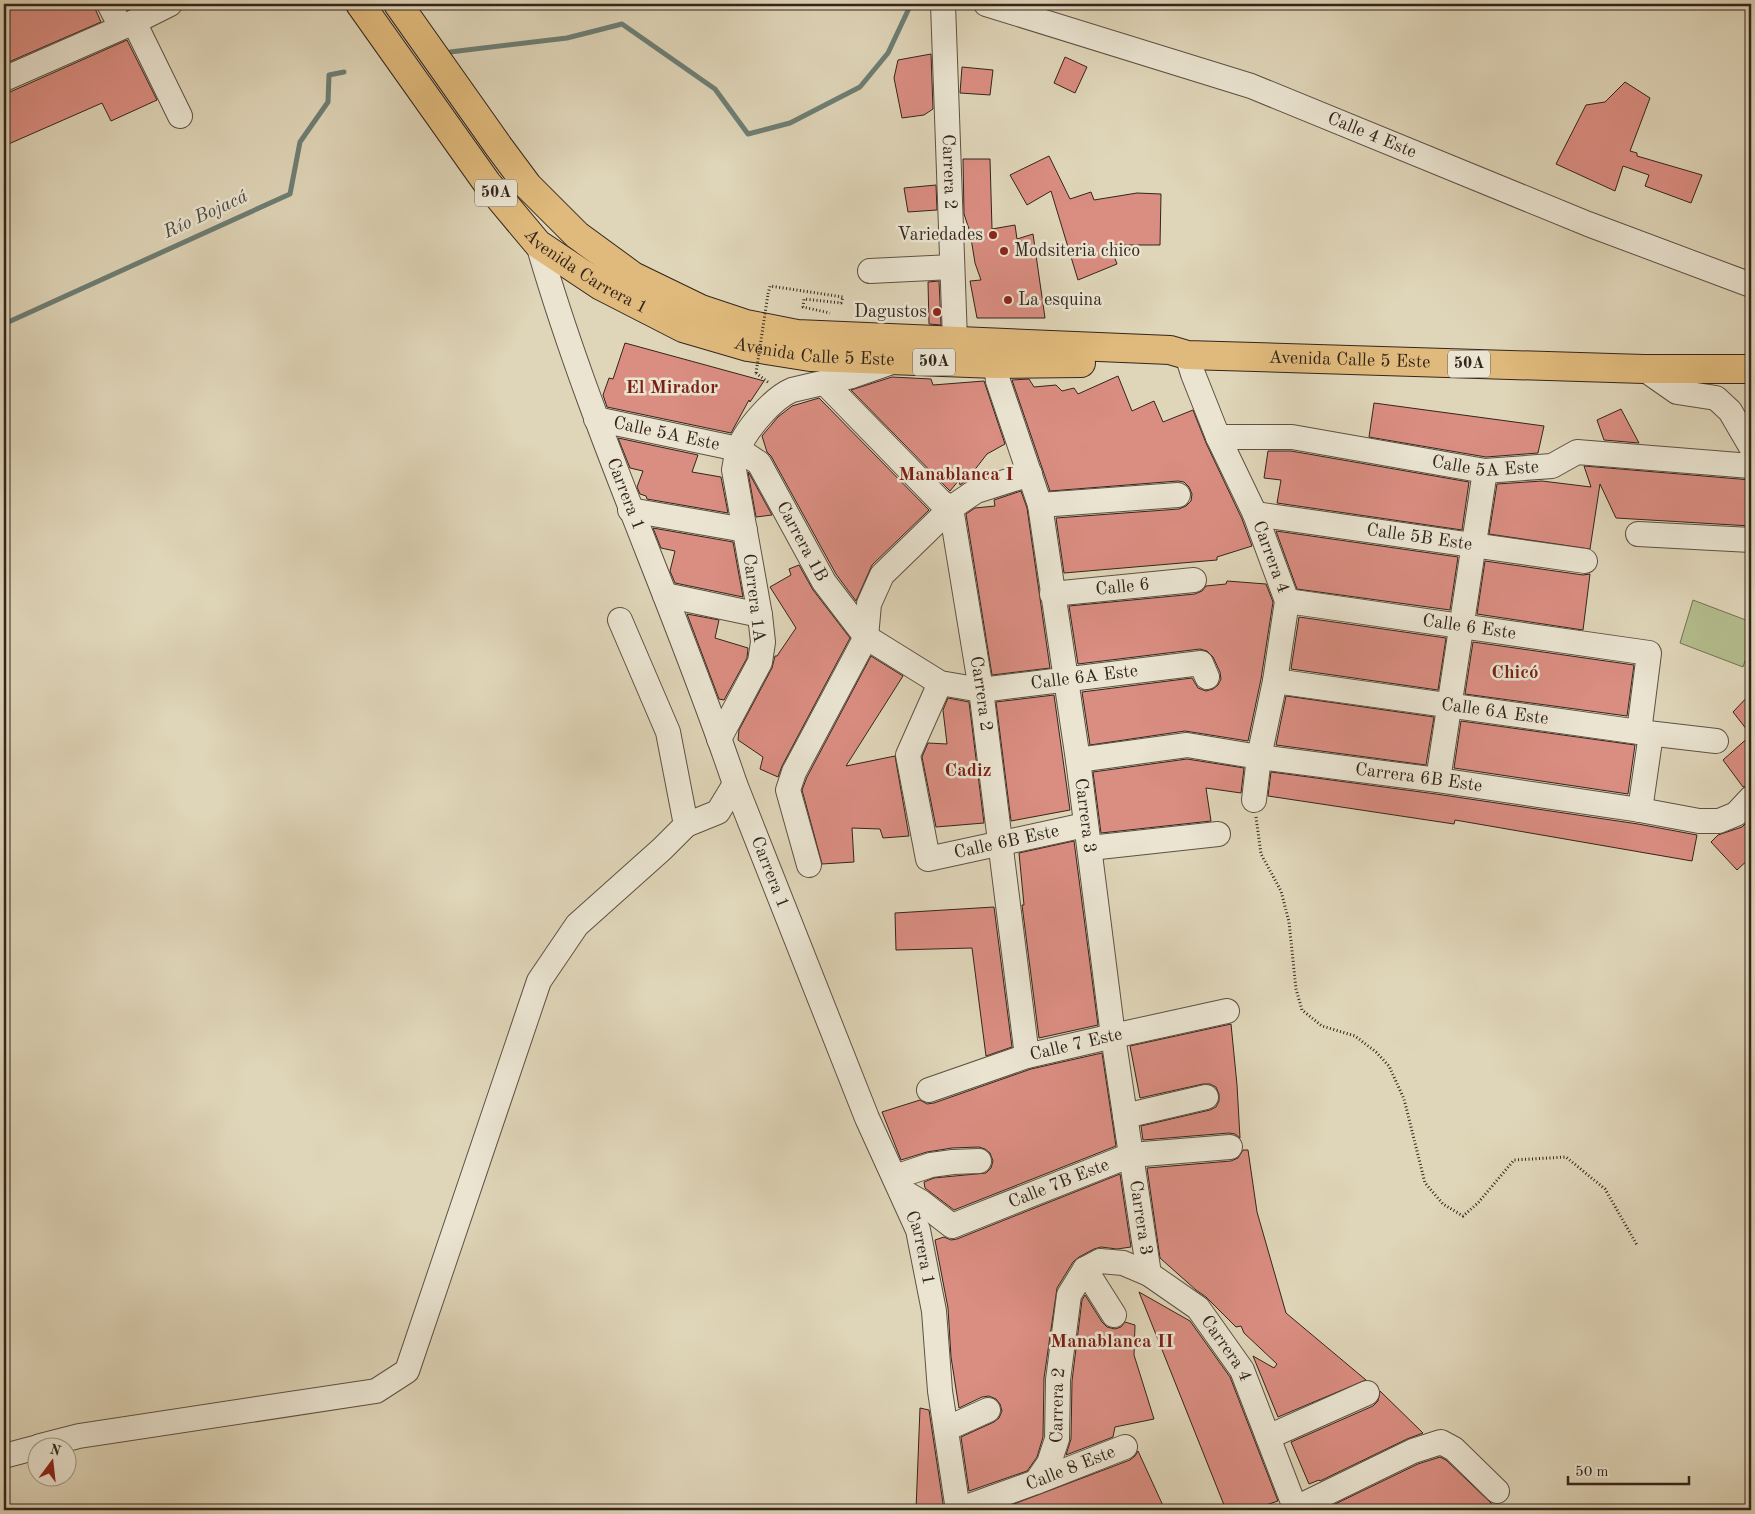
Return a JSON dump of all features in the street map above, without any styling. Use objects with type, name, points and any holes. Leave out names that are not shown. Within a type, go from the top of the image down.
[{"type":"main road","name":"Avenida Carrera 1","points":[[360,4],[487,182],[538,244],[600,286],[692,318]]},
{"type":"main road","name":"Avenida Carrera 1","points":[[398,4],[528,186],[577,235],[692,318]]},
{"type":"main road","name":"Avenida Calle 5 Este","points":[[692,318],[746,324],[798,334],[1170,350],[1187,355],[1644,369],[1751,369]]},
{"type":"main road","name":"Avenida Calle 5 Este","points":[[692,318],[748,348],[810,357],[996,364],[1170,363],[1187,355]]},
{"type":"street","points":[[109,4],[127,25],[180,116]]},
{"type":"street","points":[[4,78],[127,25],[170,4]]},
{"type":"street","name":"Carrera 2","points":[[942,4],[954,340]]},
{"type":"street","name":"Calle 4 Este","points":[[986,4],[1251,86],[1588,224],[1751,285]]},
{"type":"street","name":"Carrera 1","points":[[538,244],[596,419],[630,510],[665,595],[734,784],[867,1118],[918,1230],[934,1311],[940,1391],[958,1510]]},
{"type":"street","points":[[870,271],[952,267]]},
{"type":"street","name":"Carrera 4","points":[[1187,355],[1218,438],[1255,514],[1287,601],[1275,681],[1259,757],[1254,800]]},
{"type":"street","points":[[738,449],[753,424],[784,393],[852,376],[897,360]]},
{"type":"street","name":"Carrera 3","points":[[996,364],[998,381],[1040,505],[1078,760],[1113,1036],[1149,1274]]},
{"type":"street","points":[[1644,369],[1677,392],[1716,398],[1730,411],[1751,447]]},
{"type":"street","points":[[826,383],[940,501],[951,508]]},
{"type":"street","name":"Calle 5A Este","points":[[596,419],[738,449]]},
{"type":"street","name":"Calle 5A Este","points":[[1218,438],[1292,437],[1485,471],[1552,466],[1577,452],[1751,466]]},
{"type":"street","name":"Carrera 1A","points":[[719,739],[760,662],[763,642],[760,615],[734,470],[738,449]]},
{"type":"street","name":"Carrera 1B","points":[[738,449],[759,463],[824,582],[866,637],[940,683],[981,690]]},
{"type":"street","points":[[1438,780],[1485,471]]},
{"type":"street","points":[[809,865],[788,790],[794,772],[866,637],[869,604],[882,575],[951,508],[976,491],[1030,474]]},
{"type":"street","points":[[1040,505],[1178,495]]},
{"type":"street","name":"Carrera 2","points":[[951,508],[981,690],[1027,1056]]},
{"type":"street","points":[[630,510],[744,530]]},
{"type":"street","name":"Calle 5B Este","points":[[1255,514],[1585,561]]},
{"type":"street","points":[[1638,534],[1751,540]]},
{"type":"street","name":"Calle 6","points":[[1052,594],[1194,580]]},
{"type":"street","points":[[665,595],[760,615]]},
{"type":"street","name":"Calle 6 Este","points":[[1287,601],[1649,653],[1645,733]]},
{"type":"street","points":[[620,620],[668,732],[686,825]]},
{"type":"street","name":"Calle 6A Este","points":[[981,690],[1201,662],[1207,677]]},
{"type":"street","name":"Calle 6A Este","points":[[1275,681],[1645,733],[1716,741]]},
{"type":"street","name":"Calle 6B Este","points":[[940,683],[908,755],[928,859],[1086,825]]},
{"type":"street","points":[[1640,810],[1645,733]]},
{"type":"street","name":"Carrera 6B Este","points":[[1078,760],[1187,745],[1259,757],[1438,780],[1640,810],[1699,821],[1719,821],[1736,814],[1751,798]]},
{"type":"street","points":[[78,1436],[376,1391],[407,1372],[539,980],[577,925],[686,825],[718,812],[734,784]]},
{"type":"street","points":[[1090,848],[1218,834]]},
{"type":"street","name":"Calle 7 Este","points":[[928,1090],[1027,1056],[1227,1011]]},
{"type":"street","points":[[1125,1116],[1206,1098]]},
{"type":"street","name":"Calle 7B Este","points":[[898,1184],[952,1226],[1131,1156],[1230,1147]]},
{"type":"street","points":[[898,1184],[932,1165],[979,1160]]},
{"type":"street","name":"Carrera 4","points":[[1086,1269],[1100,1261],[1123,1263],[1149,1274],[1198,1308],[1242,1370],[1296,1509]]},
{"type":"street","points":[[1086,1269],[1114,1315]]},
{"type":"street","name":"Carrera 2","points":[[1036,1482],[1049,1463],[1057,1439],[1058,1380],[1069,1296],[1086,1269]]},
{"type":"street","points":[[1268,1437],[1367,1392]]},
{"type":"street","points":[[946,1429],[988,1410]]},
{"type":"street","points":[[1296,1509],[1413,1451],[1441,1442],[1454,1449],[1497,1491]]},
{"type":"street","name":"Calle 8 Este","points":[[958,1510],[1125,1448]]},
{"type":"street","points":[[4,1456],[28,1450]]},
{"type":"path","points":[[756,373],[770,286],[843,297],[841,303],[804,299],[803,306],[839,315],[836,336]]},
{"type":"path","points":[[1254,800],[1261,854],[1281,891],[1289,922],[1296,989],[1302,1010],[1322,1026],[1355,1036],[1376,1052],[1389,1066],[1404,1100],[1426,1183],[1442,1204],[1463,1216],[1478,1203],[1514,1160],[1566,1157],[1605,1189],[1636,1245]]},
{"type":"green space","points":[[1693,600],[1751,622],[1751,643],[1743,667],[1680,643]]},
{"type":"building","points":[[4,4],[93,4],[101,22],[4,64]]},
{"type":"building","points":[[127,40],[157,100],[111,121],[102,103],[4,146],[4,93]]},
{"type":"building","points":[[931,54],[933,109],[924,115],[902,118],[894,78],[898,60]]},
{"type":"building","points":[[1065,57],[1087,67],[1075,93],[1054,83]]},
{"type":"building","points":[[962,67],[993,70],[990,95],[960,93]]},
{"type":"building","points":[[1625,82],[1650,98],[1630,151],[1637,153],[1637,156],[1702,175],[1691,203],[1645,186],[1649,175],[1623,166],[1615,191],[1556,164],[1586,105],[1605,102]]},
{"type":"building","points":[[1049,156],[1070,199],[1091,192],[1094,200],[1137,193],[1161,194],[1160,245],[1110,245],[1117,264],[1078,280],[1051,191],[1027,205],[1010,175]]},
{"type":"building","points":[[963,159],[990,159],[992,229],[1015,225],[1017,239],[1033,234],[1045,318],[977,318],[970,281],[981,280],[975,263],[970,232],[964,214]]},
{"type":"building","points":[[936,185],[937,210],[908,212],[904,188]]},
{"type":"building","points":[[939,281],[941,325],[929,324],[928,282]]},
{"type":"building","points":[[625,343],[764,381],[750,402],[749,400],[731,433],[607,407],[603,395],[609,378],[613,379]]},
{"type":"building","points":[[1118,376],[1132,411],[1154,401],[1163,422],[1193,410],[1206,443],[1242,519],[1252,546],[1217,557],[1217,560],[1064,573],[1056,518],[1179,509],[1191,501],[1192,494],[1189,487],[1184,482],[1178,481],[1050,491],[1012,380],[1029,379],[1034,387],[1056,385],[1062,391],[1074,388],[1078,394]]},
{"type":"building","points":[[892,377],[931,379],[933,385],[984,381],[1005,444],[987,454],[966,481],[960,485],[959,480],[950,491],[851,390]]},
{"type":"building","points":[[819,398],[929,510],[872,565],[856,601],[836,574],[771,456],[767,452],[762,436],[778,417],[792,406]]},
{"type":"building","points":[[1374,403],[1544,426],[1538,453],[1486,457],[1369,437]]},
{"type":"building","points":[[1621,409],[1639,443],[1604,440],[1597,420]]},
{"type":"building","points":[[618,438],[698,455],[692,472],[721,477],[728,513],[647,499],[646,496],[640,494],[637,487],[643,471],[630,468]]},
{"type":"building","points":[[1268,451],[1291,451],[1469,482],[1462,530],[1277,503],[1281,480],[1264,478]]},
{"type":"building","points":[[1584,466],[1751,480],[1751,526],[1616,518],[1600,484],[1590,549],[1489,534],[1497,484],[1542,481],[1591,487]]},
{"type":"building","points":[[749,473],[772,515],[756,517]]},
{"type":"building","points":[[1021,491],[1027,508],[1050,668],[992,675],[966,514],[975,508],[995,506],[994,500]]},
{"type":"building","points":[[653,528],[733,542],[743,597],[675,583],[670,571],[675,551],[661,548]]},
{"type":"building","points":[[1276,531],[1458,557],[1450,610],[1297,589]]},
{"type":"building","points":[[1485,561],[1583,575],[1590,574],[1583,630],[1477,614]]},
{"type":"building","points":[[799,565],[813,590],[850,638],[782,766],[778,777],[760,769],[763,757],[738,740],[739,730],[772,668],[775,656],[777,656],[796,628],[770,587],[791,575],[789,569]]},
{"type":"building","points":[[1227,581],[1266,584],[1273,602],[1261,679],[1248,741],[1185,731],[1090,745],[1082,692],[1192,678],[1198,688],[1206,691],[1218,685],[1221,679],[1220,672],[1213,657],[1207,651],[1200,649],[1078,664],[1069,606],[1195,594],[1202,591],[1206,586],[1226,584]]},
{"type":"building","points":[[687,614],[719,620],[715,638],[748,648],[747,658],[724,700],[719,699]]},
{"type":"building","points":[[1299,617],[1446,638],[1438,690],[1291,669]]},
{"type":"building","points":[[1473,642],[1634,665],[1627,716],[1465,694]]},
{"type":"building","points":[[871,656],[903,676],[846,766],[895,756],[909,836],[883,838],[880,829],[852,828],[854,862],[822,864],[802,790],[807,777]]},
{"type":"building","points":[[1751,693],[1751,735],[1733,712]]},
{"type":"building","points":[[1054,695],[1070,810],[1011,821],[996,702]]},
{"type":"building","points":[[1286,696],[1434,717],[1426,765],[1276,745]]},
{"type":"building","points":[[948,698],[969,702],[984,823],[936,827],[922,757],[928,743],[947,744],[943,710]]},
{"type":"building","points":[[1461,721],[1635,745],[1628,794],[1454,768]]},
{"type":"building","points":[[1751,735],[1751,785],[1743,787],[1723,760]]},
{"type":"building","points":[[1187,759],[1244,768],[1241,793],[1206,788],[1211,821],[1101,833],[1093,772]]},
{"type":"building","points":[[1271,772],[1436,794],[1638,824],[1697,835],[1692,861],[1455,820],[1454,824],[1268,796]]},
{"type":"building","points":[[1751,818],[1751,857],[1737,870],[1711,842],[1718,835],[1742,827]]},
{"type":"building","points":[[1074,841],[1098,1025],[1039,1038],[1022,905],[1024,905],[1019,853]]},
{"type":"building","points":[[994,907],[1012,1047],[986,1056],[972,948],[896,950],[895,913]]},
{"type":"building","points":[[1231,1024],[1240,1138],[1235,1134],[1229,1133],[1143,1140],[1141,1126],[1210,1110],[1216,1107],[1219,1101],[1219,1094],[1216,1087],[1210,1084],[1203,1084],[1140,1098],[1130,1046]]},
{"type":"building","points":[[1102,1053],[1116,1146],[954,1210],[925,1188],[924,1182],[934,1178],[986,1173],[991,1168],[993,1161],[990,1153],[979,1147],[952,1148],[927,1152],[901,1160],[882,1112],[920,1100],[927,1104],[934,1103],[1031,1069]]},
{"type":"building","points":[[1243,1150],[1248,1150],[1257,1212],[1286,1313],[1366,1380],[1278,1417],[1253,1356],[1274,1368],[1277,1364],[1244,1333],[1241,1326],[1236,1327],[1206,1297],[1160,1258],[1147,1168],[1231,1161],[1238,1158]]},
{"type":"building","points":[[1120,1174],[1131,1247],[1117,1249],[1101,1247],[1079,1257],[1073,1262],[1057,1288],[1044,1378],[1043,1437],[1037,1457],[1027,1471],[969,1491],[961,1437],[994,1422],[999,1418],[1002,1411],[996,1399],[989,1396],[982,1397],[959,1408],[951,1357],[948,1308],[935,1240],[944,1237],[951,1240],[957,1239]]},
{"type":"building","points":[[1139,1292],[1190,1321],[1230,1377],[1278,1501],[1251,1510],[1226,1510]]},
{"type":"building","points":[[1085,1295],[1107,1327],[1115,1329],[1121,1327],[1125,1322],[1135,1325],[1134,1355],[1154,1419],[1115,1427],[1113,1437],[1066,1455],[1071,1439],[1072,1381],[1082,1300]]},
{"type":"building","points":[[1380,1391],[1423,1433],[1320,1481],[1309,1484],[1291,1442],[1373,1406],[1378,1401]]},
{"type":"building","points":[[920,1408],[929,1410],[944,1510],[916,1510]]},
{"type":"building","points":[[1138,1451],[1165,1510],[998,1510],[1130,1460]]},
{"type":"building","points":[[1440,1457],[1446,1460],[1491,1503],[1495,1510],[1333,1510],[1331,1506],[1418,1464]]},
{"type":"waterway","name":"Río Bojacá","points":[[450,52],[567,38],[622,24],[715,89],[748,134],[790,123],[860,87],[888,53],[911,4]]},
{"type":"waterway","name":"Río Bojacá","points":[[4,324],[290,194],[300,142],[328,102],[329,75],[344,72]]},
{"type":"place","name":"Variedades","points":[[993,235]]},
{"type":"place","name":"Modsiteria chico","points":[[1004,251]]},
{"type":"place","name":"La esquina","points":[[1008,300]]},
{"type":"place","name":"Dagustos","points":[[937,312]]},
{"type":"district","name":"El Mirador","points":[[672,388]]},
{"type":"district","name":"Manablanca I","points":[[956,475]]},
{"type":"district","name":"Chicó","points":[[1515,673]]},
{"type":"district","name":"Cadiz","points":[[968,771]]},
{"type":"district","name":"Manablanca II","points":[[1112,1342]]}]
